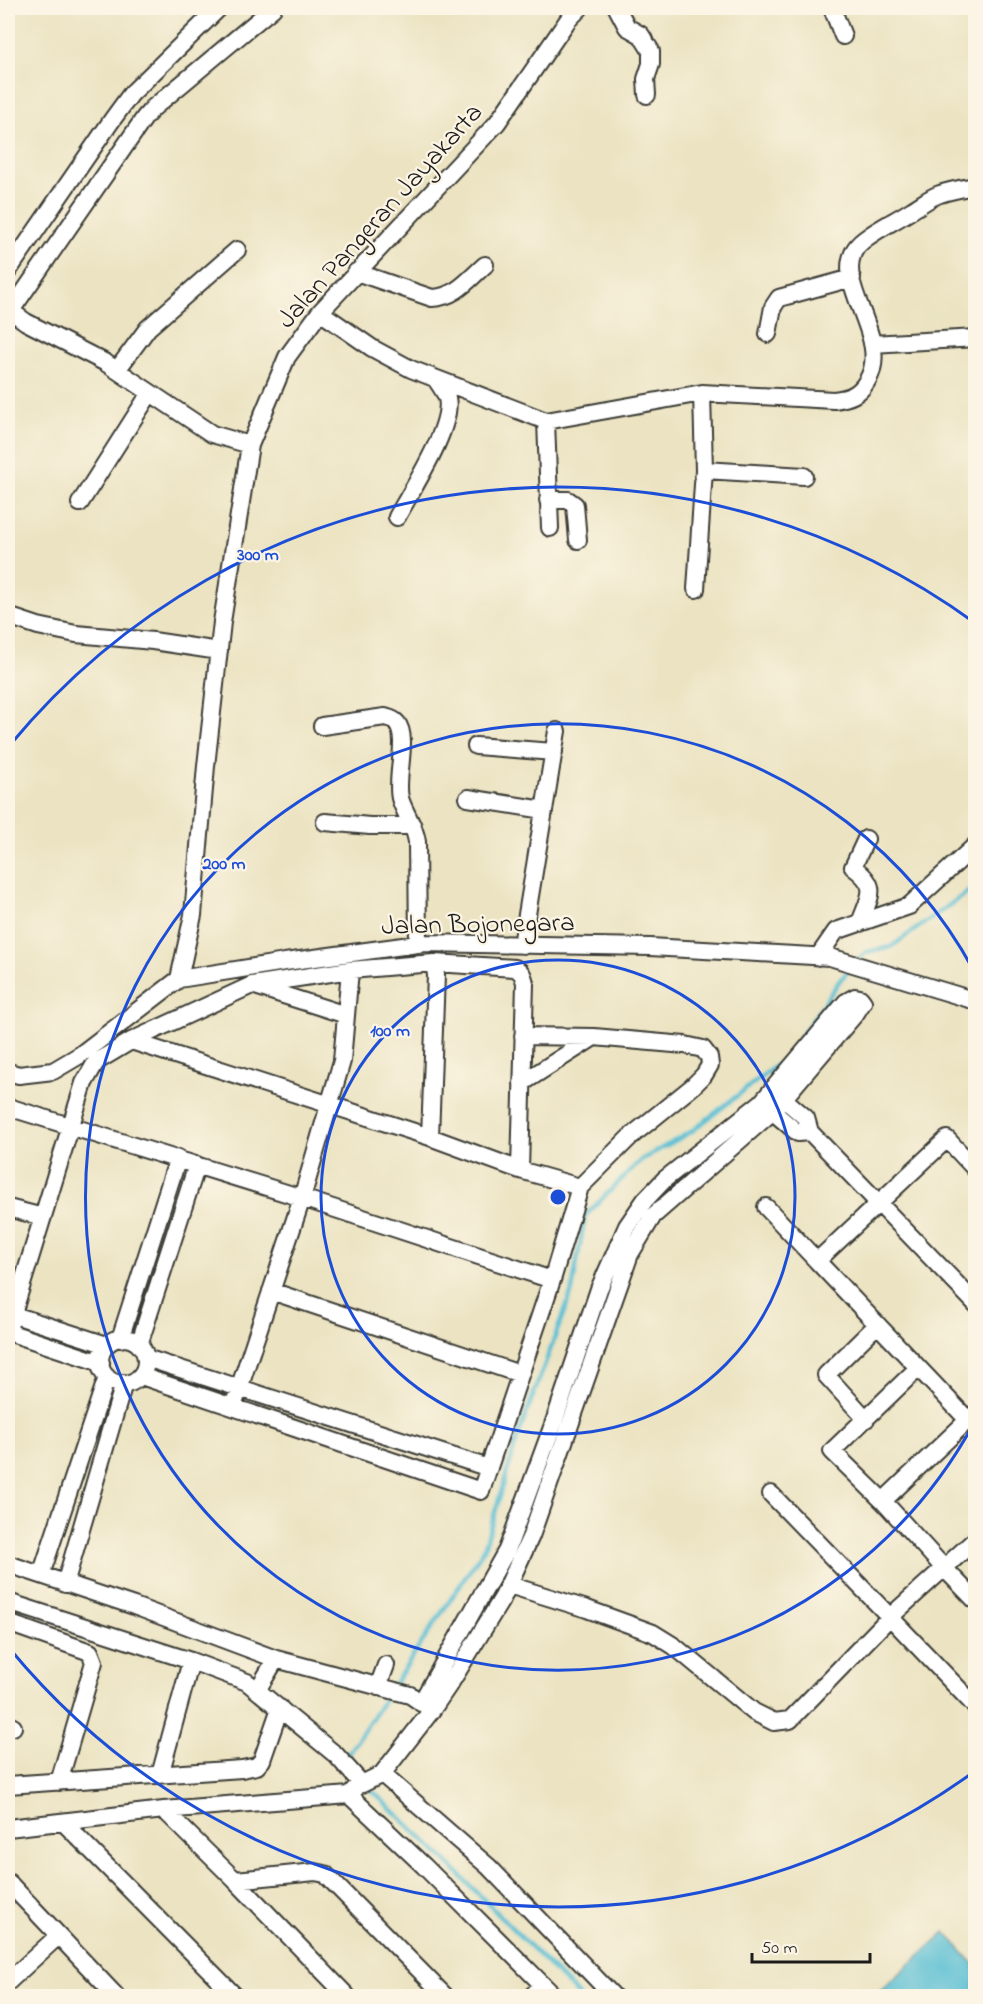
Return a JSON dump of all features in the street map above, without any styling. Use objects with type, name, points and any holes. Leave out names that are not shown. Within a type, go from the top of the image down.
[{"type":"street","points":[[8,272],[131,94],[219,8]]},
{"type":"street","points":[[250,445],[212,434],[117,370],[8,312],[145,117],[273,8]]},
{"type":"street","name":"Jalan Pangeran Jayakarta","points":[[179,979],[194,915],[206,766],[219,651],[250,445],[287,357],[320,312],[498,123],[568,20],[580,8]]},
{"type":"street","points":[[617,8],[627,27],[641,35],[651,51],[651,64],[646,79],[647,95]]},
{"type":"street","points":[[832,8],[843,36]]},
{"type":"street","points":[[320,312],[372,348],[411,369],[546,421],[702,393],[834,400],[849,398],[860,391],[871,374],[874,357],[852,278],[851,264],[854,252],[864,240],[939,194],[975,186]]},
{"type":"street","points":[[117,370],[148,328],[237,250]]},
{"type":"street","points":[[356,272],[432,298],[452,294],[485,265]]},
{"type":"street","points":[[768,334],[773,306],[779,298],[852,278]]},
{"type":"street","points":[[872,344],[975,338]]},
{"type":"street","points":[[397,517],[441,436],[446,421],[447,398],[435,378]]},
{"type":"street","points":[[80,503],[150,393]]},
{"type":"street","points":[[696,589],[704,470],[702,393]]},
{"type":"street","points":[[546,421],[550,528]]},
{"type":"street","points":[[704,470],[804,476]]},
{"type":"street","points":[[548,500],[568,500],[575,505],[579,540]]},
{"type":"street","points":[[8,616],[38,626],[76,634],[153,641],[219,651]]},
{"type":"street","points":[[322,726],[385,717],[398,723],[401,739],[399,792],[417,842],[418,944]]},
{"type":"street","points":[[522,945],[557,731]]},
{"type":"street","points":[[476,746],[554,752]]},
{"type":"street","points":[[468,798],[544,810]]},
{"type":"street","points":[[325,822],[370,826],[413,826]]},
{"type":"street","points":[[860,923],[871,892],[866,877],[853,867],[866,839]]},
{"type":"street","points":[[824,957],[836,931],[909,906],[975,844]]},
{"type":"street","name":"Jalan Bojonegara","points":[[8,1072],[19,1075],[53,1071],[80,1056],[179,979],[418,944],[650,947],[824,957],[975,1001]]},
{"type":"street","points":[[430,1137],[436,975],[434,963]]},
{"type":"street","points":[[9,1322],[84,1083],[96,1062],[131,1041],[252,985],[350,970],[434,963],[515,968],[522,972],[525,983],[520,1170]]},
{"type":"street","points":[[233,1407],[302,1198],[342,1061],[350,970]]},
{"type":"street","points":[[252,985],[346,1015]]},
{"type":"street","points":[[421,1703],[452,1682],[506,1591],[531,1536],[630,1254],[634,1231],[645,1200],[664,1179],[773,1101],[856,1013],[863,1002],[860,998],[855,997],[846,1002],[773,1101]]},
{"type":"street","points":[[141,1376],[481,1491],[552,1280],[580,1187],[630,1137],[692,1087],[710,1065],[709,1057],[703,1049],[685,1045],[594,1037],[523,1036]]},
{"type":"street","points":[[522,1083],[594,1037]]},
{"type":"street","points":[[131,1041],[430,1137],[520,1170],[580,1187]]},
{"type":"street","points":[[773,1101],[798,1133],[810,1132],[975,1304]]},
{"type":"street","points":[[8,1107],[178,1158],[552,1280]]},
{"type":"street","points":[[817,1262],[947,1138],[975,1170]]},
{"type":"street","points":[[41,1575],[104,1370],[101,1355],[114,1342],[178,1158]]},
{"type":"street","points":[[9,1322],[104,1370],[113,1381],[124,1383],[135,1381],[141,1376],[144,1369],[142,1351],[197,1165]]},
{"type":"street","points":[[766,1207],[918,1368],[972,1417],[883,1501]]},
{"type":"street","points":[[8,1208],[43,1217]]},
{"type":"street","points":[[8,1828],[164,1810],[349,1795],[367,1779],[421,1703],[487,1588],[517,1527],[599,1288],[634,1231]]},
{"type":"street","points":[[271,1291],[520,1374]]},
{"type":"street","points":[[9,1322],[114,1342],[131,1340],[142,1351],[239,1388],[489,1468]]},
{"type":"street","points":[[866,1419],[826,1375],[877,1325]]},
{"type":"street","points":[[918,1368],[832,1450],[883,1501],[975,1601]]},
{"type":"street","points":[[65,1584],[124,1383]]},
{"type":"street","points":[[771,1494],[975,1707]]},
{"type":"street","points":[[487,1588],[587,1609],[653,1633],[674,1646],[754,1712],[774,1722],[790,1720],[890,1617],[975,1539]]},
{"type":"street","points":[[8,1564],[134,1606],[276,1659],[383,1688],[421,1703]]},
{"type":"street","points":[[8,1602],[191,1661],[247,1682],[258,1689],[367,1779],[489,1866],[613,1996]]},
{"type":"street","points":[[8,1623],[90,1652],[93,1656],[94,1662],[59,1782]]},
{"type":"street","points":[[258,1689],[276,1659]]},
{"type":"street","points":[[160,1775],[191,1661]]},
{"type":"street","points":[[383,1688],[386,1665]]},
{"type":"street","points":[[8,1785],[242,1769],[257,1766],[262,1760],[280,1708]]},
{"type":"street","points":[[349,1795],[424,1866],[543,1993]]},
{"type":"street","points":[[164,1810],[346,1996]]},
{"type":"street","points":[[63,1822],[235,1996]]},
{"type":"street","points":[[235,1880],[315,1872],[325,1874],[445,1996]]},
{"type":"street","points":[[8,1882],[116,1996]]},
{"type":"street","points":[[8,1982],[58,1936]]},
{"type":"street","points":[[8,1993],[11,1996]]},
{"type":"water","points":[[945,1932],[975,1965],[975,1996],[875,1996]]},
{"type":"waterway","points":[[856,962],[866,952],[891,947],[976,886]]},
{"type":"waterway","points":[[344,1760],[484,1549],[517,1439],[572,1291],[585,1216],[641,1160],[692,1131],[787,1057],[840,980],[851,968]]},
{"type":"waterway","points":[[366,1785],[442,1857],[579,1996]]}]
